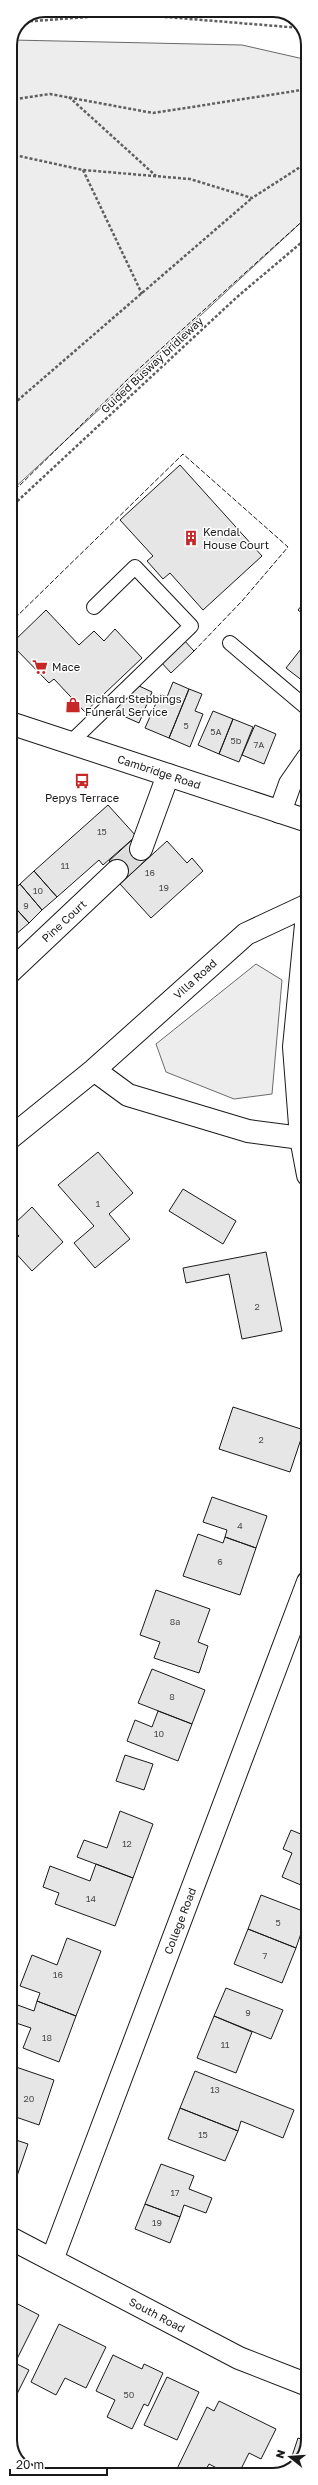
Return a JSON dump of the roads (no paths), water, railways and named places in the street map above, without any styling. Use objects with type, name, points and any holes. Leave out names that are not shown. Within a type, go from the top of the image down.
[{"type":"street","name":"Cambridge Road","points":[[17,726],[301,819]]},
{"type":"street","points":[[280,812],[290,784],[301,768]]},
{"type":"street","points":[[141,849],[168,775]]},
{"type":"street","name":"Pine Court","points":[[17,965],[117,871]]},
{"type":"street","name":"Villa Road","points":[[17,1132],[94,1070],[246,934],[301,907]]},
{"type":"street","points":[[301,976],[294,1047],[301,1127]]},
{"type":"street","points":[[94,1070],[128,1095],[248,1132],[301,1138]]},
{"type":"street","name":"College Road","points":[[52,2260],[301,1601]]},
{"type":"street","name":"South Road","points":[[17,2242],[239,2358],[301,2381]]},
{"type":"lane","points":[[70,743],[191,626],[135,567],[94,607]]},
{"type":"lane","points":[[230,643],[301,703]]},
{"type":"tunnel","points":[[117,871],[141,849]]},
{"type":"place","name":"Kendal House Court","points":[[191,538]]},
{"type":"place","name":"Mace","points":[[40,667]]},
{"type":"place","name":"Richard Stebbings Funeral Service","points":[[73,705]]},
{"type":"place","name":"Pepys Terrace","points":[[82,781]]}]
